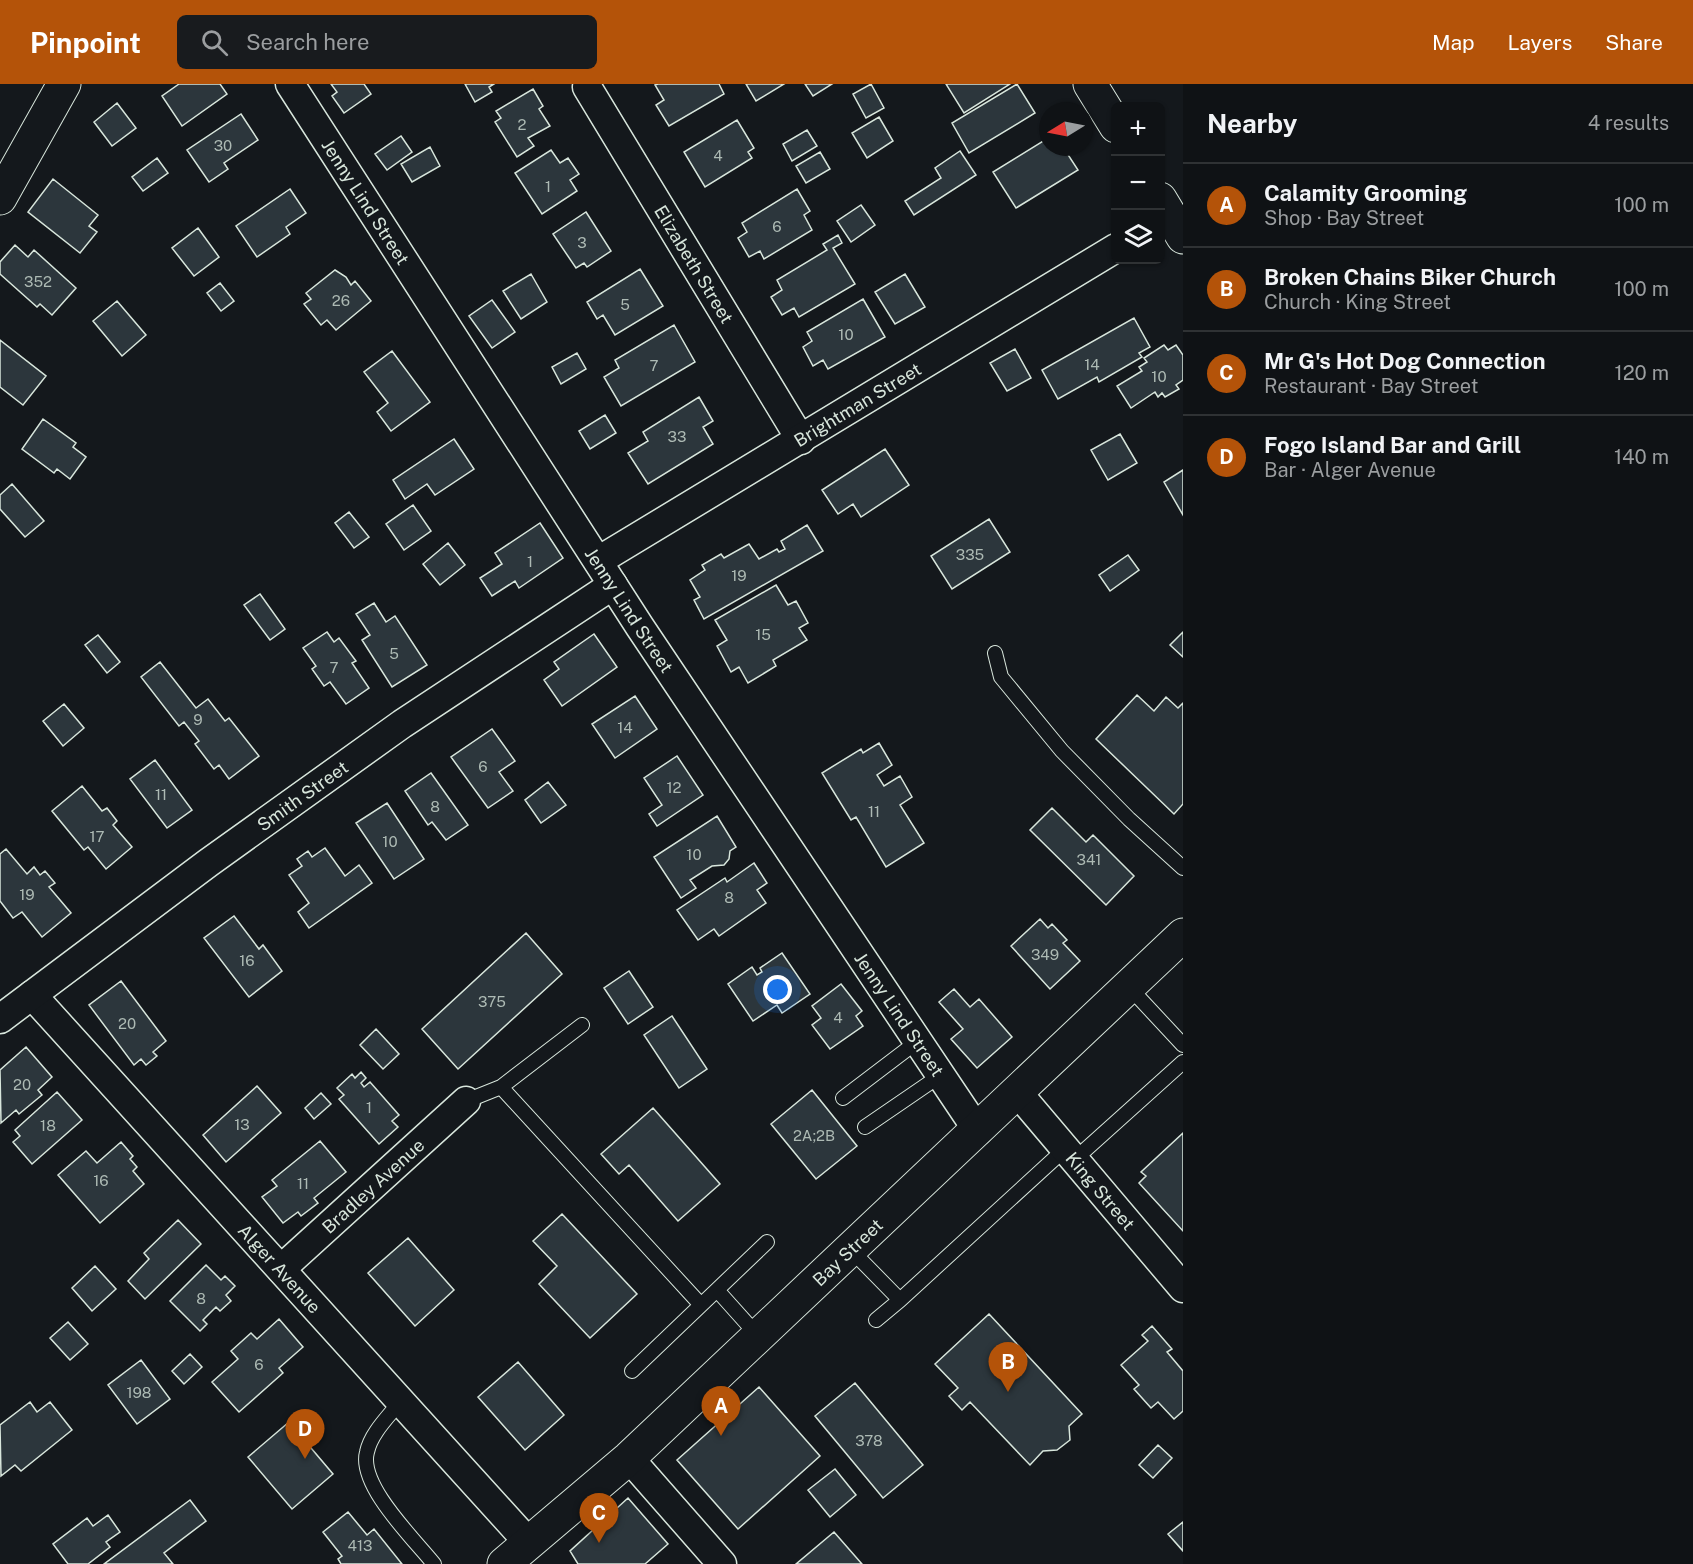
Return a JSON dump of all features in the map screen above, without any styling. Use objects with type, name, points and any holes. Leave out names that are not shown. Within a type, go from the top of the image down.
[{"type":"main road","points":[[0,198],[64,84]]},
{"type":"main road","points":[[1090,84],[1111,118]]},
{"type":"main road","name":"Bay Street","points":[[521,1555],[759,1337],[1183,935]]},
{"type":"street","name":"Jenny Lind Street","points":[[290,84],[606,573],[978,1131]]},
{"type":"street","name":"Elizabeth Street","points":[[588,85],[801,440]]},
{"type":"street","name":"Brightman Street","points":[[606,573],[801,440],[1111,251]]},
{"type":"street","name":"Smith Street","points":[[0,1019],[208,863],[402,724],[606,573]]},
{"type":"street","name":"Alger Avenue","points":[[32,994],[400,1402],[521,1555]]},
{"type":"street","name":"King Street","points":[[1018,1093],[1180,1278]]},
{"type":"street","name":"Bradley Avenue","points":[[281,1269],[466,1101]]},
{"type":"street","points":[[629,1458],[722,1564]]},
{"type":"lane","points":[[994,653],[1001,677],[1062,751],[1129,819],[1183,868]]},
{"type":"lane","points":[[1129,987],[1183,1045]]},
{"type":"lane","points":[[466,1101],[501,1087],[582,1025]]},
{"type":"lane","points":[[843,1098],[918,1041]]},
{"type":"lane","points":[[876,1320],[1183,1062]]},
{"type":"lane","points":[[865,1128],[941,1075]]},
{"type":"lane","points":[[501,1087],[701,1305]]},
{"type":"lane","points":[[632,1371],[767,1242]]},
{"type":"lane","points":[[851,1250],[900,1300]]},
{"type":"lane","points":[[717,1290],[759,1337]]},
{"type":"lane","points":[[400,1402],[370,1442],[366,1453],[370,1482],[434,1564]]},
{"type":"building","points":[[179,84],[220,84],[227,94],[182,126],[162,96]]},
{"type":"building","points":[[331,84],[364,84],[371,94],[344,113],[332,96],[337,92]]},
{"type":"building","points":[[465,84],[494,84],[489,87],[492,92],[475,102]]},
{"type":"building","points":[[719,84],[724,94],[669,126],[656,105],[664,100],[655,85]]},
{"type":"building","points":[[746,84],[784,84],[756,101]]},
{"type":"building","points":[[805,84],[832,84],[813,96]]},
{"type":"building","points":[[871,84],[884,108],[866,118],[853,94]]},
{"type":"building","points":[[946,84],[1010,84],[964,113]]},
{"type":"building","points":[[1017,84],[1035,113],[969,153],[952,123]]},
{"type":"building","points":[[533,89],[543,106],[539,109],[550,126],[528,138],[534,146],[517,157],[495,122],[501,118],[496,111]]},
{"type":"building","points":[[117,103],[136,128],[112,146],[94,122]]},
{"type":"building","points":[[241,114],[258,140],[224,163],[228,169],[209,182],[187,150]]},
{"type":"building","points":[[879,117],[893,141],[867,158],[852,133]]},
{"type":"building","points":[[737,120],[754,148],[748,152],[752,158],[705,187],[684,152]]},
{"type":"building","points":[[807,130],[817,146],[792,161],[783,144]]},
{"type":"building","points":[[401,136],[412,152],[387,170],[375,154]]},
{"type":"building","points":[[1039,144],[1039,156],[1069,156],[1078,170],[1016,208],[993,172]]},
{"type":"building","points":[[430,147],[440,166],[412,182],[401,164]]},
{"type":"building","points":[[551,150],[560,163],[568,158],[579,174],[570,180],[577,191],[542,214],[515,173]]},
{"type":"building","points":[[960,151],[976,175],[914,215],[905,201],[941,178],[935,168]]},
{"type":"building","points":[[820,152],[830,169],[806,183],[796,166]]},
{"type":"building","points":[[157,158],[168,173],[143,191],[132,177]]},
{"type":"building","points":[[53,179],[98,215],[89,226],[97,232],[80,253],[28,212]]},
{"type":"building","points":[[290,189],[306,213],[286,227],[290,234],[257,257],[236,226]]},
{"type":"building","points":[[797,189],[810,211],[804,215],[812,230],[764,259],[760,251],[749,257],[738,238],[747,232],[742,223]]},
{"type":"building","points":[[861,205],[875,225],[851,242],[837,221]]},
{"type":"building","points":[[586,212],[611,251],[587,267],[584,263],[576,268],[553,234]]},
{"type":"building","points":[[198,228],[219,257],[194,276],[172,248]]},
{"type":"building","points":[[838,235],[842,243],[833,248],[855,284],[799,317],[794,308],[782,315],[771,297],[782,290],[777,280],[827,250],[823,244]]},
{"type":"building","points":[[15,245],[28,257],[34,250],[76,288],[52,315],[40,304],[37,307],[0,274],[0,262]]},
{"type":"building","points":[[640,269],[663,306],[615,335],[603,315],[597,319],[587,302]]},
{"type":"building","points":[[335,270],[346,277],[351,285],[355,281],[371,301],[336,330],[327,320],[321,325],[304,304],[311,299],[306,293]]},
{"type":"building","points":[[531,274],[547,302],[521,319],[503,291]]},
{"type":"building","points":[[905,274],[925,307],[895,324],[875,292]]},
{"type":"building","points":[[220,283],[234,301],[221,311],[207,293]]},
{"type":"building","points":[[863,299],[885,337],[828,369],[823,360],[813,366],[803,347],[812,341],[807,332]]},
{"type":"building","points":[[492,300],[515,332],[492,348],[469,316]]},
{"type":"building","points":[[117,301],[146,335],[122,356],[93,321]]},
{"type":"building","points":[[1134,318],[1150,347],[1139,353],[1142,357],[1099,382],[1097,377],[1058,399],[1042,370]]},
{"type":"building","points":[[674,325],[695,362],[621,406],[604,377],[619,368],[615,360]]},
{"type":"building","points":[[0,340],[46,376],[23,405],[0,387]]},
{"type":"building","points":[[1164,345],[1168,350],[1176,345],[1183,355],[1183,380],[1176,385],[1179,389],[1165,397],[1162,393],[1158,397],[1155,392],[1131,408],[1117,386],[1142,371],[1139,367],[1147,362],[1144,358]]},
{"type":"building","points":[[1015,349],[1031,378],[1007,391],[990,363]]},
{"type":"building","points":[[392,351],[430,402],[391,431],[377,412],[388,403],[364,372]]},
{"type":"building","points":[[577,353],[586,369],[561,384],[552,367]]},
{"type":"building","points":[[699,397],[713,421],[703,427],[713,444],[648,484],[628,453],[648,441],[643,432]]},
{"type":"building","points":[[605,415],[616,433],[590,449],[579,431]]},
{"type":"building","points":[[43,419],[76,443],[73,447],[86,457],[70,479],[57,469],[54,473],[22,449]]},
{"type":"building","points":[[1120,434],[1137,463],[1108,480],[1091,450]]},
{"type":"building","points":[[454,439],[474,469],[435,495],[427,484],[405,499],[393,480]]},
{"type":"building","points":[[885,449],[909,485],[861,517],[853,504],[838,514],[822,490]]},
{"type":"building","points":[[1183,470],[1183,515],[1164,482]]},
{"type":"building","points":[[12,484],[44,521],[25,537],[0,509],[0,495]]},
{"type":"building","points":[[413,505],[431,531],[404,550],[386,524]]},
{"type":"building","points":[[349,512],[369,537],[354,548],[335,523]]},
{"type":"building","points":[[989,519],[1010,552],[952,589],[931,556]]},
{"type":"building","points":[[540,523],[563,558],[519,588],[515,581],[492,596],[480,578],[502,564],[495,553]]},
{"type":"building","points":[[807,525],[823,551],[704,619],[694,600],[700,597],[690,580],[705,570],[702,565],[721,554],[724,558],[749,544],[759,559],[777,549],[779,552],[785,549],[781,541]]},
{"type":"building","points":[[448,543],[465,565],[440,585],[423,564]]},
{"type":"building","points":[[1128,555],[1139,570],[1110,591],[1099,575]]},
{"type":"building","points":[[776,585],[788,605],[796,601],[808,623],[799,628],[807,640],[773,660],[776,666],[748,683],[739,667],[731,672],[717,646],[727,640],[715,620]]},
{"type":"building","points":[[260,594],[285,629],[270,640],[244,605]]},
{"type":"building","points":[[374,603],[386,622],[395,616],[427,665],[392,687],[362,640],[370,635],[356,614]]},
{"type":"building","points":[[327,632],[334,642],[339,638],[356,661],[352,663],[369,688],[346,704],[330,682],[324,686],[312,669],[316,666],[303,648]]},
{"type":"building","points":[[1183,632],[1183,657],[1170,645]]},
{"type":"building","points":[[594,634],[617,667],[562,706],[544,680],[559,669],[554,662]]},
{"type":"building","points":[[98,635],[120,662],[107,673],[85,645]]},
{"type":"building","points":[[160,662],[196,708],[208,699],[225,721],[229,718],[259,756],[229,779],[219,765],[214,769],[195,744],[199,741],[184,722],[179,726],[141,677]]},
{"type":"building","points":[[1137,695],[1154,711],[1166,697],[1178,708],[1183,703],[1183,804],[1174,814],[1096,739]]},
{"type":"building","points":[[635,696],[657,729],[615,758],[592,724]]},
{"type":"building","points":[[64,704],[84,728],[63,746],[43,721]]},
{"type":"building","points":[[492,729],[515,761],[499,772],[513,791],[488,808],[451,757]]},
{"type":"building","points":[[879,743],[892,765],[877,775],[884,786],[900,776],[912,797],[900,805],[924,843],[886,867],[856,817],[851,820],[822,773],[861,749],[863,753]]},
{"type":"building","points":[[677,756],[703,795],[657,826],[649,814],[662,805],[644,778]]},
{"type":"building","points":[[155,760],[192,810],[167,828],[130,779]]},
{"type":"building","points":[[431,773],[468,825],[446,840],[432,822],[428,825],[405,791]]},
{"type":"building","points":[[548,782],[566,805],[541,823],[525,800]]},
{"type":"building","points":[[82,786],[102,811],[107,808],[117,821],[113,825],[132,847],[106,869],[88,847],[84,850],[52,811]]},
{"type":"building","points":[[387,803],[424,859],[394,879],[356,823]]},
{"type":"building","points":[[1052,808],[1086,842],[1093,835],[1134,876],[1106,905],[1030,830]]},
{"type":"building","points":[[717,816],[736,847],[730,851],[729,859],[724,865],[712,866],[690,880],[696,888],[681,898],[654,857]]},
{"type":"building","points":[[325,848],[345,876],[359,865],[372,883],[309,928],[298,912],[309,903],[289,875],[302,866],[297,859],[308,851],[312,857]]},
{"type":"building","points":[[6,849],[27,874],[34,867],[40,875],[45,871],[55,883],[49,887],[71,913],[42,937],[22,912],[13,918],[0,901],[0,854]]},
{"type":"building","points":[[754,863],[767,883],[757,890],[766,903],[719,936],[714,929],[698,940],[677,910],[725,878],[727,882]]},
{"type":"building","points":[[234,916],[259,949],[263,945],[282,971],[249,997],[204,938]]},
{"type":"building","points":[[1040,919],[1048,928],[1052,924],[1067,940],[1063,943],[1080,961],[1050,989],[1011,946]]},
{"type":"building","points":[[526,933],[562,974],[458,1069],[422,1029]]},
{"type":"building","points":[[782,953],[810,994],[782,1013],[777,1005],[753,1021],[728,984],[752,967],[757,975],[762,972],[760,968]]},
{"type":"building","points":[[629,971],[653,1007],[628,1024],[604,988]]},
{"type":"building","points":[[121,981],[166,1041],[153,1052],[157,1056],[146,1065],[141,1059],[134,1065],[89,1005]]},
{"type":"building","points":[[841,984],[862,1011],[856,1016],[863,1026],[830,1049],[812,1025],[821,1018],[812,1006]]},
{"type":"building","points":[[954,989],[970,1007],[979,999],[1012,1037],[977,1068],[951,1039],[963,1029],[939,1002]]},
{"type":"building","points":[[672,1016],[707,1069],[679,1088],[644,1035]]},
{"type":"building","points":[[376,1029],[399,1054],[383,1069],[360,1045]]},
{"type":"building","points":[[26,1047],[52,1077],[38,1090],[42,1095],[19,1114],[16,1110],[1,1123],[0,1070]]},
{"type":"building","points":[[361,1072],[366,1078],[361,1083],[364,1087],[370,1082],[399,1115],[392,1121],[398,1127],[379,1144],[339,1099],[344,1095],[337,1088],[352,1074],[355,1078]]},
{"type":"building","points":[[257,1086],[281,1113],[226,1162],[203,1135]]},
{"type":"building","points":[[812,1090],[857,1146],[816,1179],[771,1124]]},
{"type":"building","points":[[57,1092],[82,1120],[32,1164],[13,1142],[20,1136],[15,1130]]},
{"type":"building","points":[[321,1093],[331,1104],[314,1119],[305,1108]]},
{"type":"building","points":[[653,1108],[720,1184],[678,1221],[629,1165],[619,1174],[601,1154]]},
{"type":"building","points":[[1183,1133],[1183,1231],[1139,1183],[1146,1176],[1141,1172]]},
{"type":"building","points":[[320,1141],[346,1172],[314,1198],[318,1203],[301,1216],[298,1212],[283,1223],[262,1197],[277,1186],[272,1180]]},
{"type":"building","points":[[121,1142],[133,1156],[130,1159],[137,1167],[133,1171],[144,1184],[100,1223],[58,1175],[86,1151],[97,1163]]},
{"type":"building","points":[[562,1214],[637,1294],[590,1338],[539,1284],[557,1266],[533,1241]]},
{"type":"building","points":[[178,1220],[201,1244],[145,1299],[128,1281],[149,1259],[144,1253]]},
{"type":"building","points":[[408,1238],[454,1290],[415,1326],[368,1273]]},
{"type":"building","points":[[206,1265],[221,1280],[225,1276],[235,1286],[226,1295],[231,1301],[220,1311],[216,1307],[203,1320],[207,1324],[200,1331],[170,1301]]},
{"type":"building","points":[[95,1266],[116,1289],[92,1311],[72,1288]]},
{"type":"building","points":[[989,1314],[1082,1414],[1069,1426],[1070,1440],[1057,1450],[1043,1451],[1030,1465],[970,1402],[962,1410],[949,1396],[958,1388],[935,1364]]},
{"type":"building","points":[[279,1319],[303,1347],[279,1368],[283,1373],[239,1412],[212,1382],[238,1359],[231,1351],[251,1333],[257,1339]]},
{"type":"building","points":[[68,1322],[88,1344],[70,1360],[50,1338]]},
{"type":"building","points":[[1152,1326],[1172,1349],[1167,1352],[1183,1371],[1183,1411],[1174,1419],[1158,1402],[1151,1408],[1134,1389],[1139,1385],[1121,1365],[1148,1341],[1142,1335]]},
{"type":"building","points":[[190,1354],[202,1367],[184,1384],[172,1371]]},
{"type":"building","points":[[141,1360],[170,1399],[137,1424],[108,1385]]},
{"type":"building","points":[[518,1362],[564,1415],[525,1450],[478,1397]]},
{"type":"building","points":[[855,1383],[923,1465],[883,1498],[815,1416]]},
{"type":"building","points":[[759,1387],[820,1456],[738,1529],[677,1460]]},
{"type":"building","points":[[30,1402],[37,1412],[50,1402],[72,1430],[21,1471],[15,1465],[1,1476],[0,1425]]},
{"type":"building","points":[[289,1422],[333,1474],[292,1509],[248,1457]]},
{"type":"building","points":[[1158,1445],[1172,1458],[1153,1478],[1139,1465]]},
{"type":"building","points":[[835,1469],[856,1495],[830,1517],[808,1490]]},
{"type":"building","points":[[628,1498],[668,1544],[645,1564],[578,1564],[570,1551]]},
{"type":"building","points":[[190,1500],[206,1521],[164,1553],[173,1564],[104,1564]]},
{"type":"building","points":[[348,1512],[367,1535],[374,1529],[402,1564],[341,1564],[338,1559],[342,1556],[323,1532]]},
{"type":"building","points":[[108,1515],[120,1532],[106,1542],[110,1547],[88,1564],[68,1564],[53,1544],[87,1518],[93,1526]]},
{"type":"building","points":[[1183,1522],[1183,1551],[1168,1534]]},
{"type":"building","points":[[834,1532],[862,1564],[796,1564]]},
{"type":"place","name":"Broken Chains Biker Church","points":[[1008,1392]]},
{"type":"place","name":"Calamity Grooming","points":[[721,1436]]},
{"type":"place","name":"Fogo Island Bar and Grill","points":[[305,1459]]},
{"type":"place","name":"Mr G's Hot Dog Connection","points":[[599,1543]]}]
